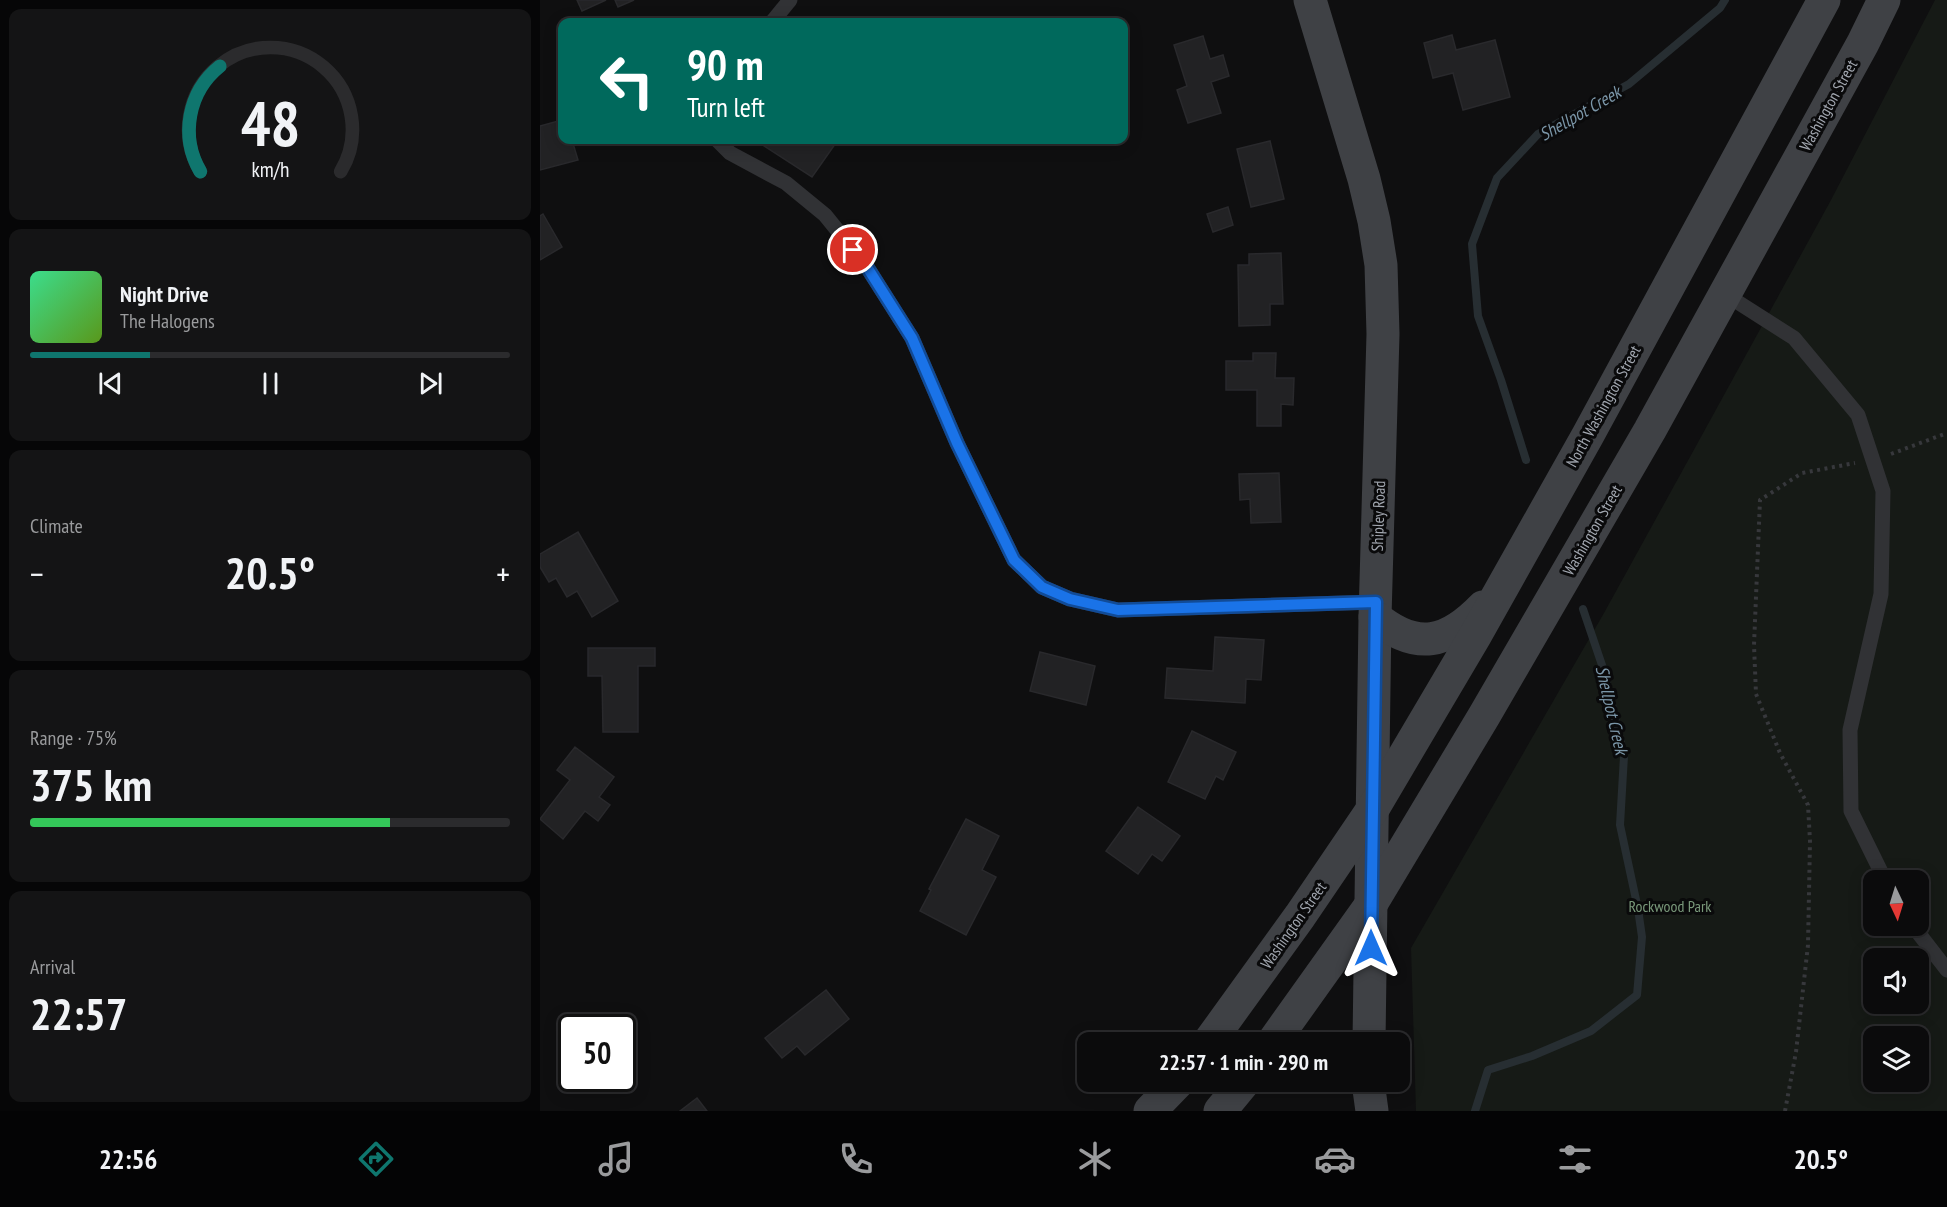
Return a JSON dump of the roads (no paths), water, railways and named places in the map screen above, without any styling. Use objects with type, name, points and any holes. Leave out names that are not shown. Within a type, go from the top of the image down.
[{"type":"main road","name":"Shipley Road","points":[[1310,0],[1364,179],[1381,265],[1383,334],[1369,1032]]},
{"type":"main road","name":"North Washington Street","points":[[1374,807],[1562,480],[1824,0]]},
{"type":"main road","name":"Washington Street","points":[[1280,1032],[1370,906],[1560,586],[1650,430],[1863,43],[1884,0]]},
{"type":"main road","points":[[1376,610],[1388,627],[1405,635],[1424,639],[1445,636],[1467,623],[1510,573]]},
{"type":"main road","name":"Washington Street","points":[[1216,1032],[1300,916],[1374,807]]},
{"type":"main road","points":[[1150,1111],[1168,1092]]},
{"type":"main road","points":[[1220,1111],[1236,1092]]},
{"type":"lane","points":[[775,18],[790,0]]},
{"type":"lane","points":[[721,144],[730,153],[786,183],[825,215],[867,267],[912,338],[957,443],[1014,560],[1042,587],[1070,599],[1118,610],[1376,610]]},
{"type":"lane","points":[[1725,294],[1794,338],[1858,415],[1882,491],[1881,594],[1850,730],[1851,811],[1880,870]]},
{"type":"lane","points":[[1921,936],[1947,970]]},
{"type":"waterway","name":"Shellpot Creek","points":[[1526,460],[1478,316],[1472,244],[1497,178],[1538,134],[1629,84],[1720,8],[1725,0]]},
{"type":"waterway","name":"Shellpot Creek","points":[[1475,1111],[1488,1070],[1532,1056],[1591,1031],[1637,995],[1642,937],[1620,825],[1624,756],[1604,671],[1583,609]]},
{"type":"park label","name":"Rockwood Park","points":[[1670,906]]}]
